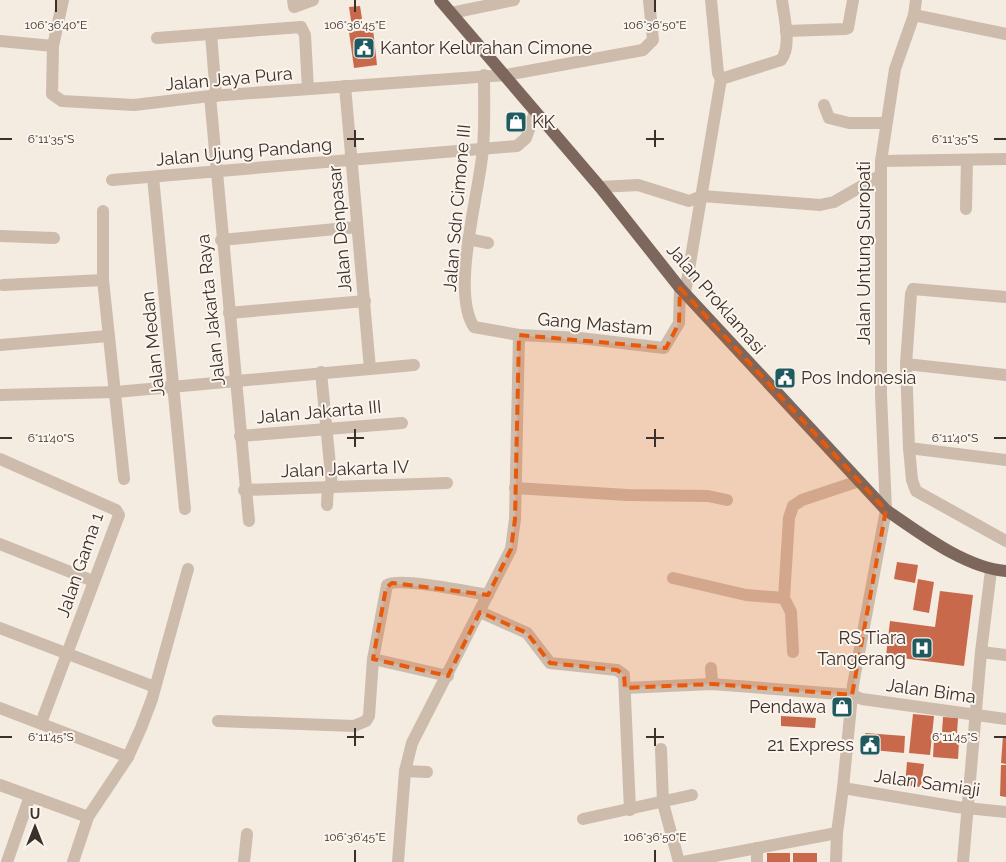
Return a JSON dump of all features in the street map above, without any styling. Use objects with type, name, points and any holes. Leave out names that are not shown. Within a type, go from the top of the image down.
[{"type":"main road","name":"Jalan Proklamasi","points":[[440,0],[600,187],[682,290],[886,510],[935,542],[978,566],[991,570],[1006,571]]},
{"type":"street","name":"Jalan Jaya Pura","points":[[63,0],[53,46],[50,88],[52,94],[62,100],[134,106],[213,96],[484,75],[506,75],[643,50],[653,40],[649,0]]},
{"type":"street","points":[[293,0],[294,7],[313,0]]},
{"type":"street","points":[[451,13],[514,0]]},
{"type":"street","points":[[682,290],[702,196],[721,79],[718,73],[711,0]]},
{"type":"street","points":[[721,79],[781,60],[785,55],[786,31],[782,0]]},
{"type":"street","points":[[786,31],[848,28],[851,21],[853,0]]},
{"type":"street","name":"Jalan Untung Suropati","points":[[836,862],[837,833],[852,695],[886,510],[881,395],[881,161],[885,123],[895,70],[914,14],[916,0]]},
{"type":"street","points":[[914,14],[1006,34]]},
{"type":"street","points":[[157,38],[298,27],[303,29],[308,89]]},
{"type":"street","name":"Jalan Jakarta Raya","points":[[211,34],[216,172],[221,240],[236,379],[248,521]]},
{"type":"street","points":[[0,41],[53,46]]},
{"type":"street","name":"Jalan Sdn Cimone III","points":[[484,75],[483,150],[468,240],[466,299],[470,320],[474,327],[482,330],[518,335]]},
{"type":"street","name":"Jalan Denpasar","points":[[345,86],[370,369]]},
{"type":"street","points":[[824,105],[829,118],[849,123],[885,123]]},
{"type":"street","name":"Jalan Ujung Pandang","points":[[112,180],[483,150],[522,144],[535,112]]},
{"type":"street","points":[[881,161],[1006,159]]},
{"type":"street","points":[[966,209],[967,160]]},
{"type":"street","points":[[600,187],[638,184],[689,201],[702,196],[820,205],[834,202],[881,175]]},
{"type":"street","name":"Jalan Medan","points":[[153,177],[175,385],[185,509]]},
{"type":"street","points":[[103,211],[103,280],[124,479]]},
{"type":"street","points":[[221,240],[357,227]]},
{"type":"street","points":[[0,236],[54,238]]},
{"type":"street","points":[[468,240],[488,243]]},
{"type":"street","points":[[3,285],[103,280]]},
{"type":"street","points":[[1006,298],[913,289],[911,294],[906,364],[909,448],[912,480],[916,491],[1006,541]]},
{"type":"street","name":"Gang Mastam","points":[[518,335],[580,338],[664,348],[679,323],[682,290]]},
{"type":"street","points":[[229,313],[365,301]]},
{"type":"street","points":[[398,862],[405,771],[412,743],[448,676],[510,549],[515,519],[518,335]]},
{"type":"street","points":[[0,345],[108,336]]},
{"type":"street","points":[[906,364],[1006,375]]},
{"type":"street","points":[[0,395],[116,392],[236,379],[414,365]]},
{"type":"street","points":[[321,372],[328,429],[330,486],[328,505]]},
{"type":"street","name":"Jalan Jakarta III","points":[[240,436],[402,423]]},
{"type":"street","points":[[909,448],[1006,460]]},
{"type":"street","name":"Jalan Gama 1","points":[[0,459],[117,511],[119,518],[93,581],[41,723]]},
{"type":"street","points":[[793,652],[791,612],[784,598],[789,518],[793,506],[802,500],[859,481]]},
{"type":"street","name":"Jalan Jakarta IV","points":[[244,490],[447,483]]},
{"type":"street","points":[[516,488],[627,496],[708,496],[727,500]]},
{"type":"street","points":[[0,544],[93,581]]},
{"type":"street","points":[[73,862],[88,816],[128,758],[141,728],[155,687],[188,569]]},
{"type":"street","points":[[963,862],[981,652],[991,570]]},
{"type":"street","points":[[673,578],[746,596],[784,598]]},
{"type":"street","points":[[218,721],[354,726],[361,724],[366,721],[370,709],[372,659],[382,603],[389,584],[421,585],[488,595]]},
{"type":"street","points":[[480,612],[527,633],[550,663],[617,670],[624,675],[630,810]]},
{"type":"street","points":[[0,628],[68,652],[155,687]]},
{"type":"street","points":[[981,652],[1006,655]]},
{"type":"street","points":[[372,659],[448,676]]},
{"type":"street","points":[[711,668],[712,684]]},
{"type":"street","name":"Jalan Bima","points":[[625,688],[712,684],[852,695],[862,699],[1006,719]]},
{"type":"street","points":[[0,708],[128,758]]},
{"type":"street","points":[[661,749],[662,802],[688,861],[837,833]]},
{"type":"street","points":[[405,771],[427,772]]},
{"type":"street","points":[[0,785],[88,816]]},
{"type":"street","name":"Jalan Samiaji","points":[[843,788],[967,808],[1006,812]]},
{"type":"street","points":[[583,819],[692,795]]},
{"type":"street","points":[[7,862],[30,796]]},
{"type":"street","points":[[244,862],[247,834]]},
{"type":"street","points":[[757,848],[757,862]]},
{"type":"highlighted area","points":[[680,288],[886,510],[852,695],[712,684],[625,688],[624,675],[617,670],[550,663],[527,633],[480,612],[448,676],[373,659],[379,618],[386,588],[392,583],[488,595],[511,549],[515,519],[519,335],[666,348],[679,323]]},
{"type":"building","points":[[360,6],[363,25],[352,27],[349,7]]},
{"type":"building","points":[[373,29],[377,65],[354,68],[349,32]]},
{"type":"building","points":[[897,562],[918,565],[915,583],[894,579]]},
{"type":"building","points":[[918,579],[934,582],[929,613],[913,610]]},
{"type":"building","points":[[940,591],[973,595],[964,666],[886,656],[890,621],[935,627]]},
{"type":"building","points":[[913,714],[934,716],[930,755],[909,753]]},
{"type":"building","points":[[781,716],[816,718],[815,728],[781,726]]},
{"type":"building","points":[[943,717],[958,718],[957,733],[942,732]]},
{"type":"building","points":[[865,733],[905,736],[904,753],[873,750]]},
{"type":"building","points":[[1003,736],[1006,737],[1006,764],[1001,763]]},
{"type":"building","points":[[934,740],[959,742],[958,759],[933,757]]},
{"type":"building","points":[[907,762],[924,764],[921,787],[905,785]]},
{"type":"building","points":[[1001,765],[1006,765],[1006,797],[1000,796]]},
{"type":"building","points":[[767,853],[790,853],[790,862],[767,862]]},
{"type":"building","points":[[793,853],[817,853],[817,862],[793,862]]},
{"type":"place","name":"Kantor Kelurahan Cimone","points":[[364,48]]},
{"type":"place","name":"KK","points":[[516,122]]},
{"type":"place","name":"Pos Indonesia","points":[[785,378]]},
{"type":"place","name":"RS Tiara Tangerang","points":[[922,648]]},
{"type":"place","name":"Pendawa","points":[[842,707]]},
{"type":"place","name":"21 Express","points":[[870,745]]}]
